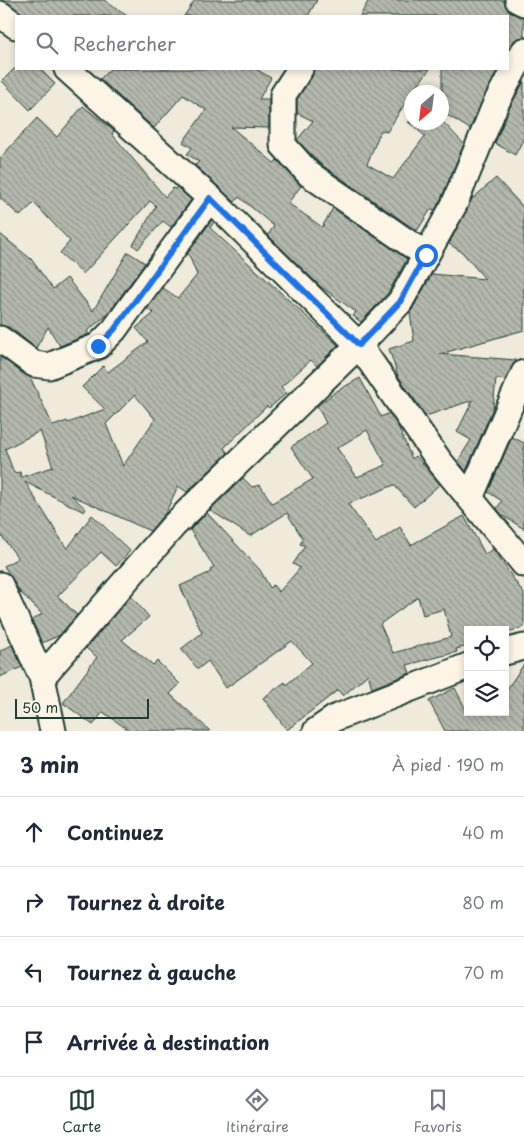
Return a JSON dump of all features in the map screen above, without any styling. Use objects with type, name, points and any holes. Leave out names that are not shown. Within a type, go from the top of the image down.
[{"type":"street","points":[[518,0],[524,4]]},
{"type":"street","points":[[0,14],[15,25]]},
{"type":"street","points":[[42,676],[174,525],[359,345],[400,302],[454,205],[496,103],[524,51]]},
{"type":"street","points":[[67,70],[210,198],[359,345],[440,462],[524,564]]},
{"type":"street","points":[[299,70],[283,95],[283,145],[309,174],[426,255]]},
{"type":"street","points":[[0,339],[34,364],[49,366],[98,346],[114,330],[210,198]]},
{"type":"street","points":[[470,498],[524,372]]},
{"type":"street","points":[[0,585],[42,676],[53,731]]},
{"type":"street","points":[[509,651],[524,648]]},
{"type":"street","points":[[316,731],[335,718],[464,668]]},
{"type":"building","points":[[3,0],[104,0],[126,15],[25,15]]},
{"type":"building","points":[[195,0],[317,0],[309,15],[185,15]]},
{"type":"building","points":[[369,0],[504,0],[506,7],[511,13],[524,17],[524,37],[516,39],[509,50],[509,15],[361,15]]},
{"type":"building","points":[[14,69],[41,70],[55,84],[30,110],[2,81]]},
{"type":"building","points":[[109,70],[258,70],[271,78],[259,99],[269,99],[269,128],[231,127],[274,163],[277,160],[301,186],[288,203],[322,227],[333,208],[407,259],[388,293],[361,322],[353,316],[356,312],[321,287],[268,235],[274,226],[239,197],[235,202],[195,165],[199,162],[187,154],[192,148],[183,142],[206,110],[183,95],[154,128],[100,79]]},
{"type":"building","points":[[314,70],[429,70],[417,85],[404,85],[404,105],[387,132],[381,130],[367,164],[393,179],[425,136],[418,130],[449,130],[449,128],[464,144],[441,199],[435,210],[431,209],[417,231],[319,163],[297,140],[313,121],[297,113],[297,99],[312,77]]},
{"type":"building","points":[[442,70],[498,70],[470,129],[449,116],[449,85],[442,85]]},
{"type":"building","points":[[524,81],[524,138],[515,155],[495,143],[509,109]]},
{"type":"building","points":[[83,106],[114,131],[112,134],[165,197],[173,188],[177,187],[191,200],[171,227],[163,221],[138,249],[133,245],[156,206],[150,201],[83,274],[60,253],[70,241],[34,203],[20,216],[0,198],[0,158],[37,118],[57,137]]},
{"type":"building","points":[[496,178],[524,208],[524,330],[440,354],[516,360],[505,380],[496,379],[493,408],[466,471],[458,461],[471,440],[457,432],[473,400],[426,416],[398,376],[389,349],[414,341],[410,313],[432,274],[485,279],[462,252],[449,244],[471,200]]},
{"type":"building","points":[[212,220],[214,222],[210,228],[338,345],[317,366],[311,360],[281,387],[287,393],[269,408],[267,406],[224,448],[228,453],[187,492],[178,486],[166,512],[150,531],[71,495],[86,509],[84,512],[25,482],[67,549],[92,515],[130,551],[116,566],[101,552],[58,596],[77,615],[60,635],[42,643],[32,620],[42,614],[20,592],[4,566],[18,558],[0,534],[0,357],[30,377],[53,426],[67,421],[68,423],[105,409],[82,387],[103,366],[108,372],[148,342],[136,328],[154,313],[147,309],[163,288],[178,298],[197,275],[188,253]],"holes":[[[135,395],[155,419],[123,466],[106,424]],[[40,431],[53,467],[21,477],[20,472],[14,473],[5,449]]]},
{"type":"building","points":[[0,234],[31,259],[53,289],[67,278],[93,311],[128,252],[145,263],[107,315],[87,331],[89,334],[60,346],[48,327],[36,348],[9,327],[0,325]]},
{"type":"building","points":[[360,378],[381,417],[389,413],[398,426],[412,459],[416,456],[440,484],[414,507],[394,485],[348,504],[376,543],[400,527],[411,545],[464,516],[485,554],[493,549],[524,594],[524,627],[509,632],[509,626],[464,626],[464,647],[456,649],[457,652],[407,665],[410,673],[372,688],[368,674],[343,696],[338,690],[287,730],[263,698],[285,682],[286,685],[312,663],[292,641],[226,688],[208,661],[198,669],[181,649],[202,633],[180,586],[211,572],[210,570],[214,567],[190,530],[207,513],[260,570],[270,588],[273,585],[279,592],[300,568],[293,564],[305,546],[300,544],[303,539],[287,513],[250,536],[210,510],[243,478],[252,487],[260,485],[272,503],[313,479],[291,447],[326,423],[317,406],[335,392]],"holes":[[[367,430],[386,465],[357,477],[337,448]],[[418,597],[423,615],[444,609],[451,637],[393,653],[380,624]]]},
{"type":"building","points":[[512,437],[524,443],[524,529],[502,515],[497,508],[502,501],[488,492]]},
{"type":"building","points":[[131,596],[149,617],[122,640],[153,665],[157,661],[180,684],[170,694],[210,731],[130,731],[103,712],[93,725],[63,703],[97,657],[86,648]]},
{"type":"building","points":[[12,645],[22,667],[0,677],[0,651]]},
{"type":"building","points":[[524,664],[524,731],[445,731],[429,701],[455,688],[464,706],[464,716],[509,716],[509,686]]},
{"type":"route","points":[[98,346],[114,330],[210,198],[359,345],[400,302],[426,255]]}]
